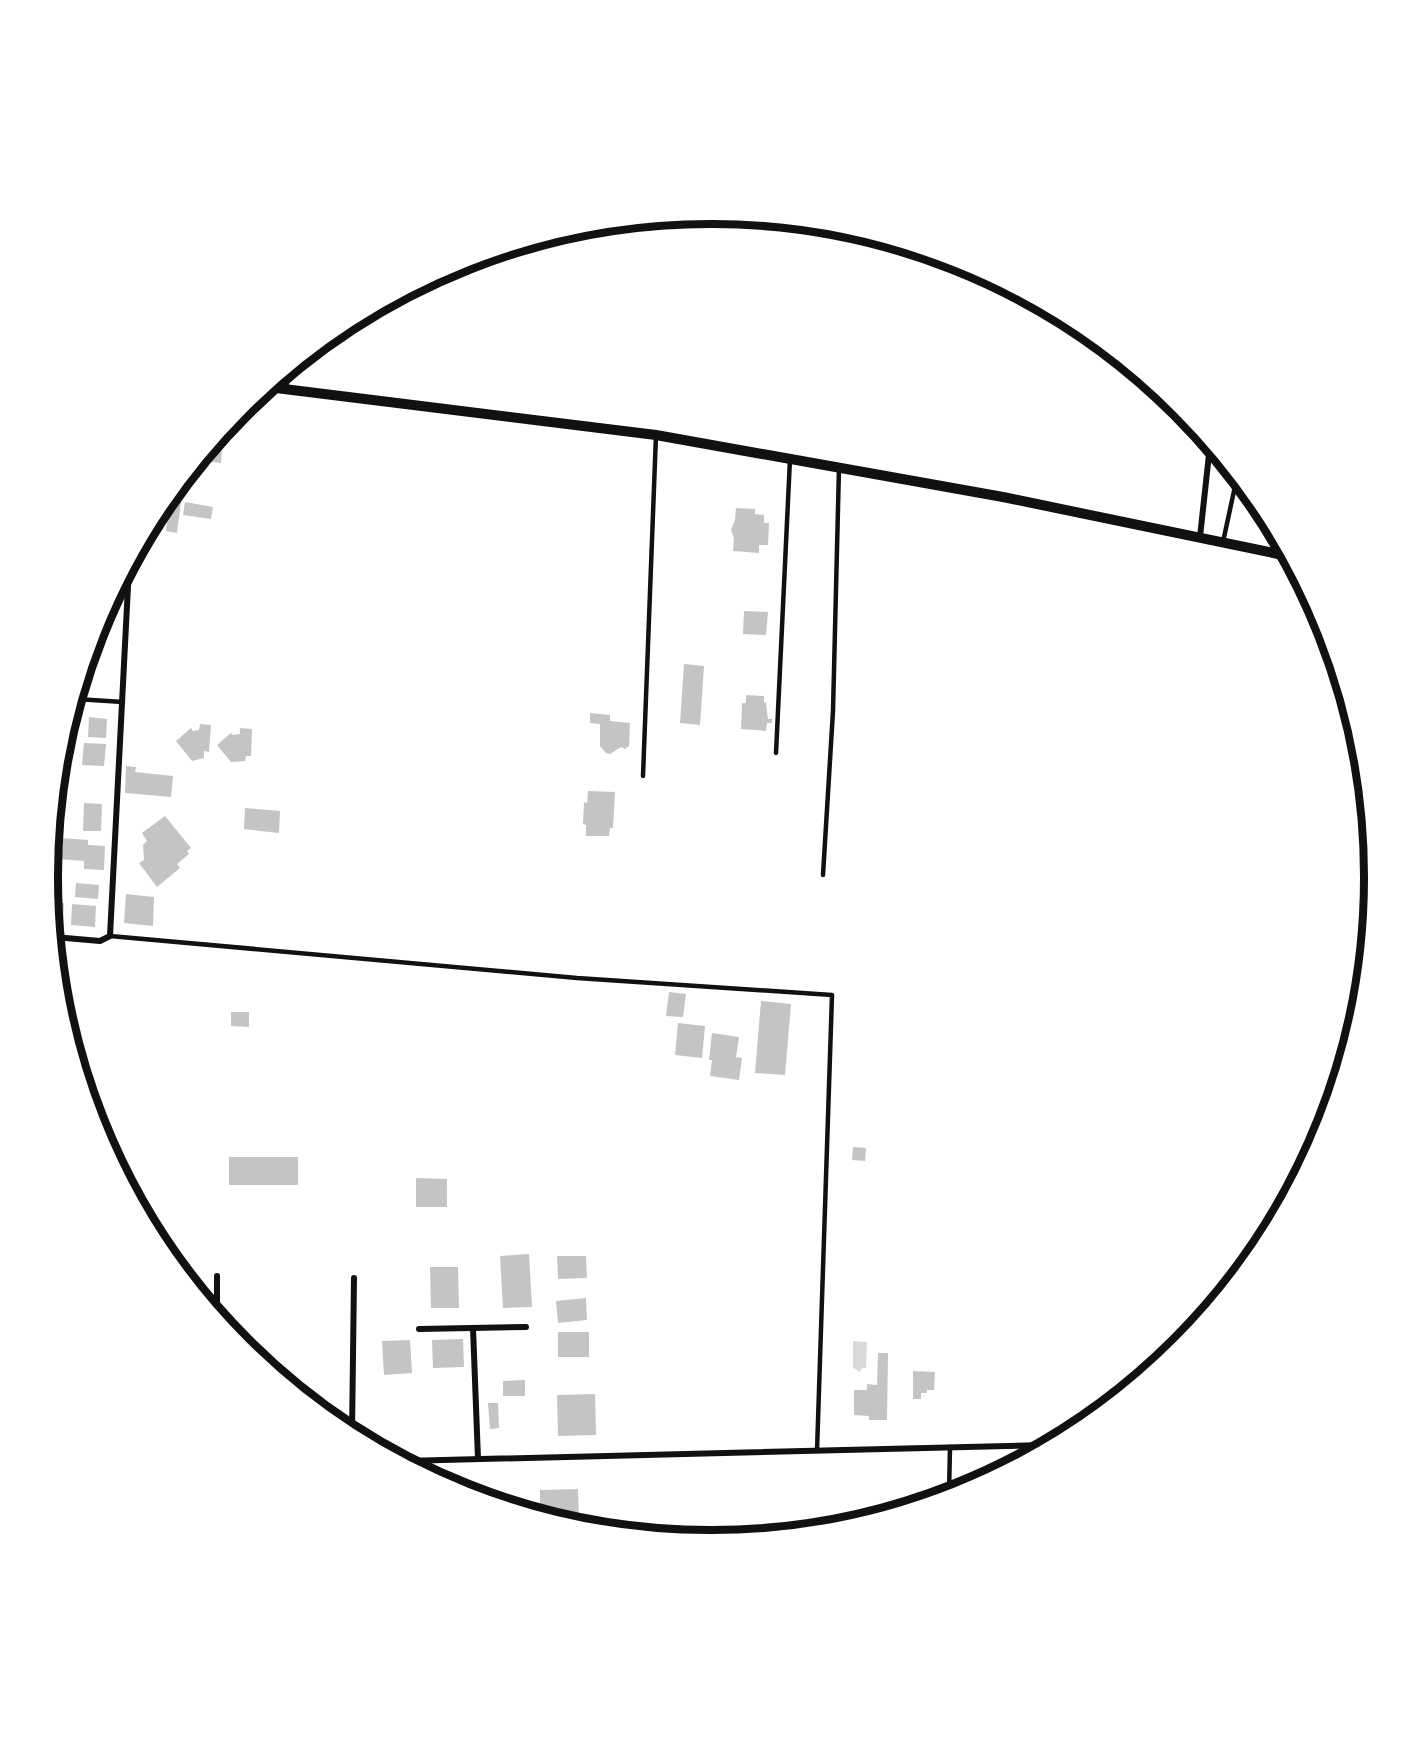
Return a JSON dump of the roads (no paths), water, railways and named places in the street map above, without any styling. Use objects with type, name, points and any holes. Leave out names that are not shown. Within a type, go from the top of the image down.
[{"type":"street","points":[[279,388],[656,435],[1003,497],[1277,554]]},
{"type":"street","points":[[1200,537],[1209,456]]},
{"type":"street","points":[[62,938],[100,941],[110,936],[128,584]]},
{"type":"street","points":[[217,1276],[217,1303]]},
{"type":"street","points":[[352,1422],[354,1278]]},
{"type":"street","points":[[419,1329],[526,1327]]},
{"type":"street","points":[[473,1328],[478,1459]]},
{"type":"street","points":[[419,1461],[1031,1445]]},
{"type":"lane","points":[[286,389],[287,381]]},
{"type":"lane","points":[[643,776],[656,435]]},
{"type":"lane","points":[[776,753],[790,459]]},
{"type":"lane","points":[[823,875],[833,711],[839,468]]},
{"type":"lane","points":[[1223,542],[1235,488]]},
{"type":"lane","points":[[83,699],[123,702]]},
{"type":"lane","points":[[110,936],[577,978],[832,995],[817,1451]]},
{"type":"lane","points":[[949,1484],[950,1447]]}]
